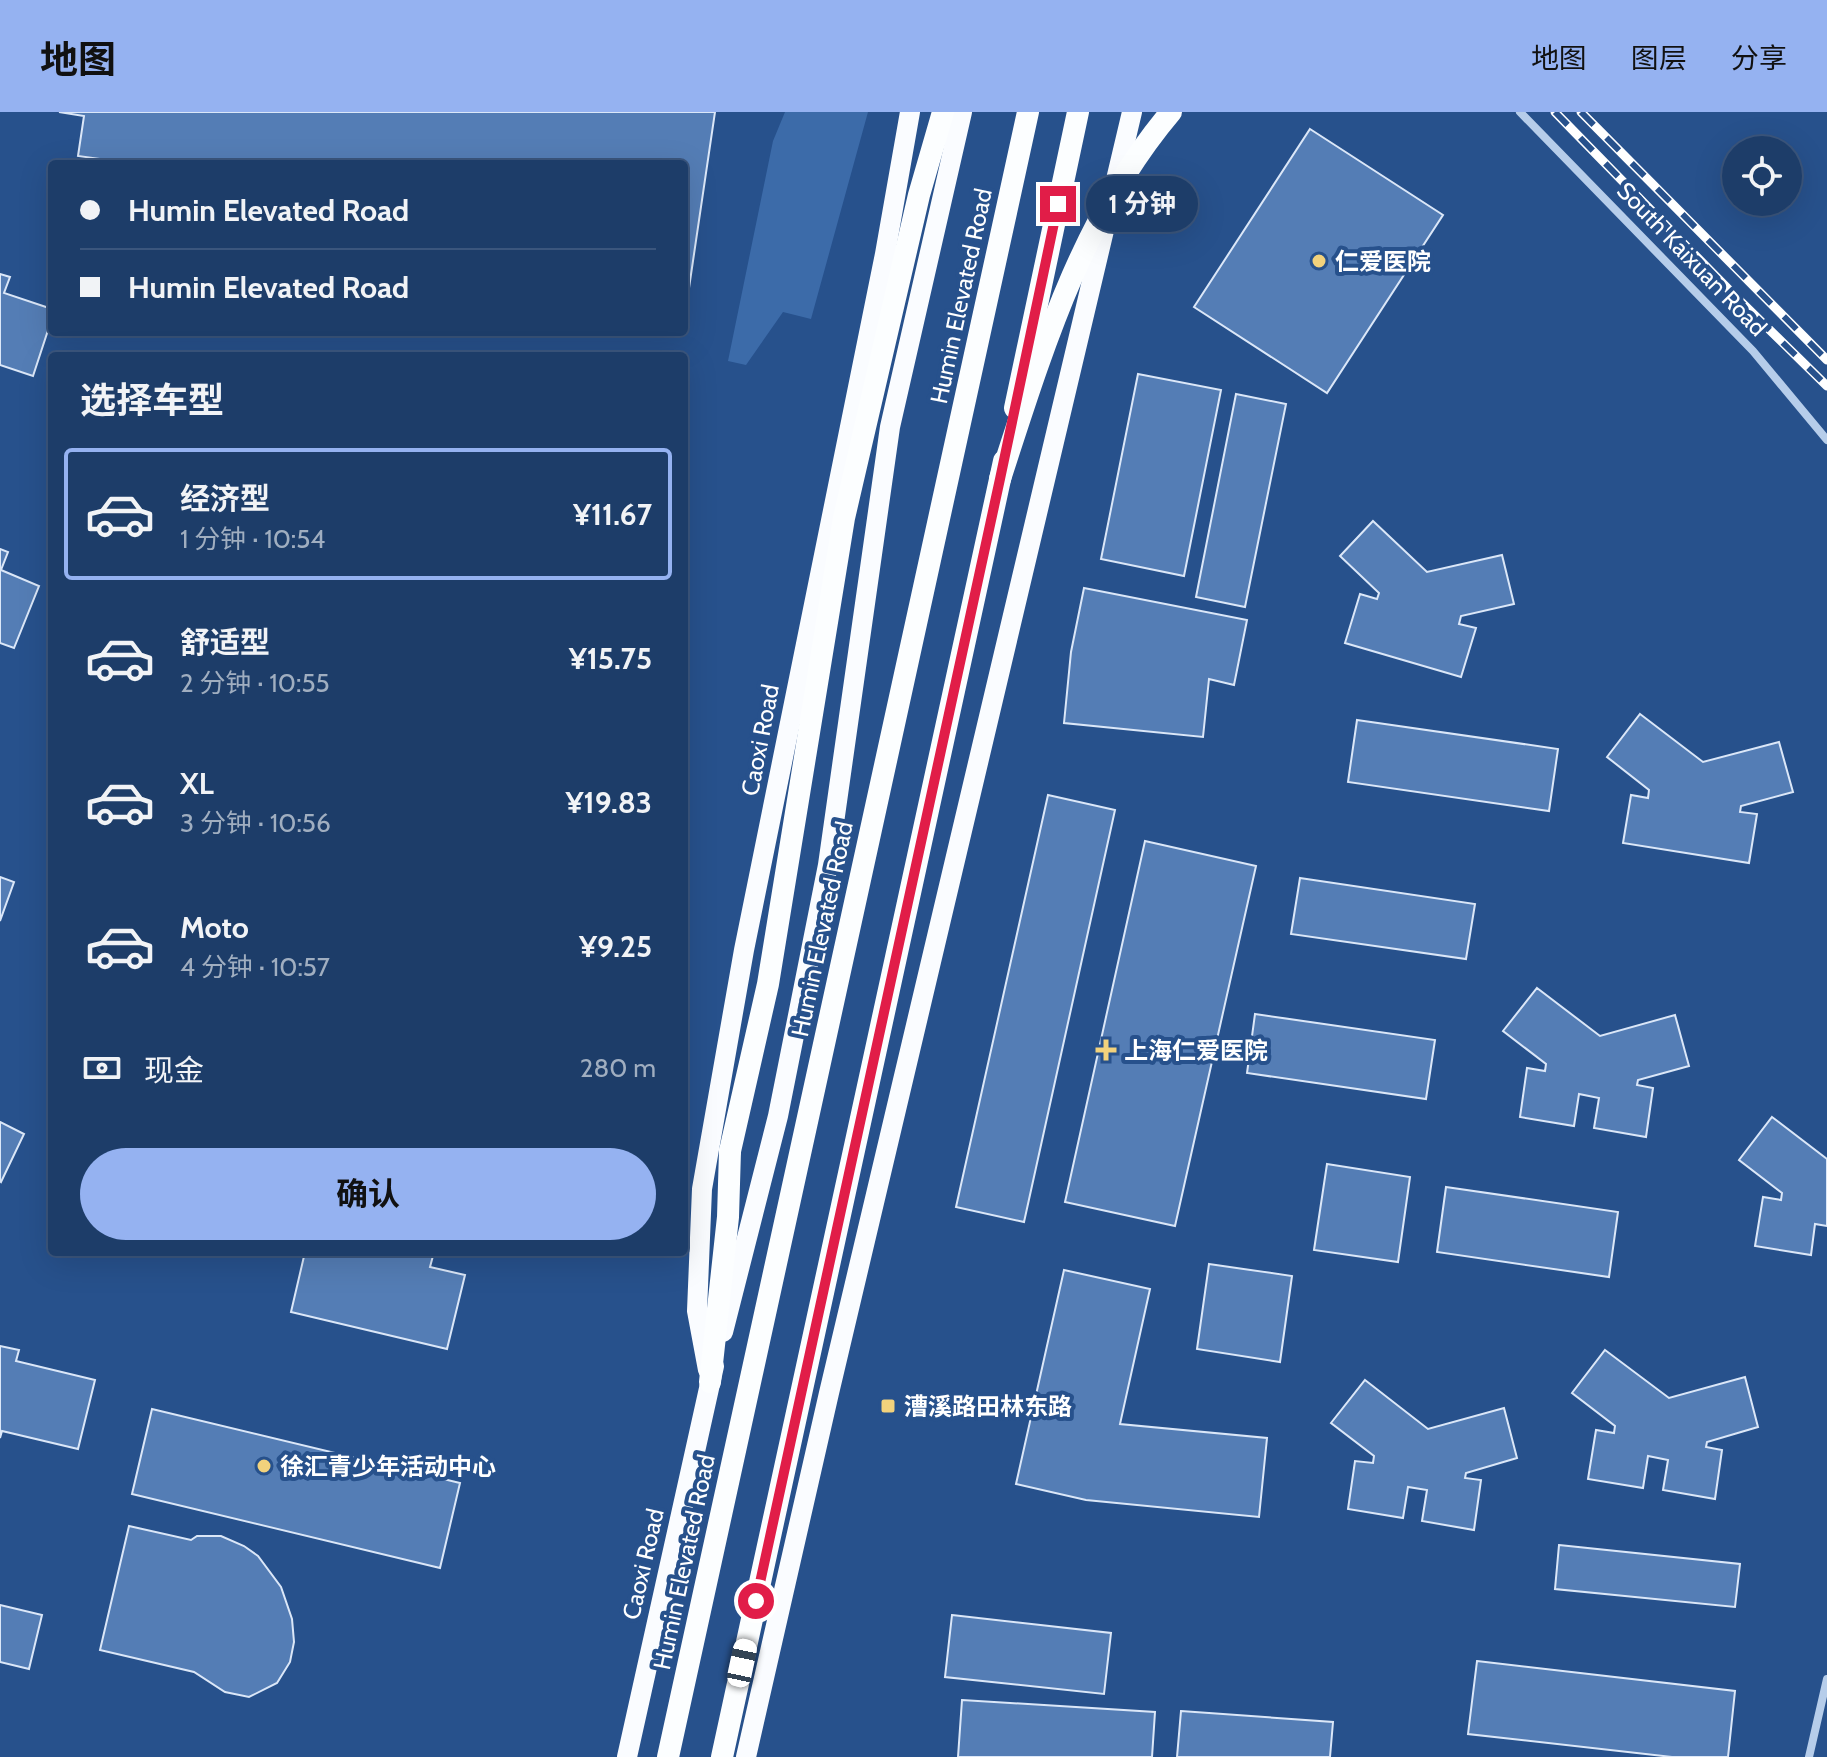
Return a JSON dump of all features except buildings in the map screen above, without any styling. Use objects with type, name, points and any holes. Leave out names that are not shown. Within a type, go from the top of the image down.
[{"type":"highway","points":[[710,1382],[728,1217],[730,1151],[768,984],[844,518],[919,195],[943,112]]},
{"type":"highway","name":"Humin Elevated Road","points":[[668,1757],[1028,112]]},
{"type":"highway","points":[[722,1757],[1078,112]]},
{"type":"highway","points":[[1000,479],[1038,362],[1095,225],[1117,186],[1171,112]]},
{"type":"main road","name":"Caoxi Road","points":[[710,1382],[697,1311],[702,1189],[747,934],[885,254],[910,112]]},
{"type":"main road","name":"Caoxi Road","points":[[627,1757],[710,1382],[778,1116],[828,865],[935,112]]},
{"type":"main road","name":"Caoxi Road","points":[[890,427],[962,112]]},
{"type":"main road","points":[[746,1757],[1132,112]]},
{"type":"street","name":"South Kaixuan Road","points":[[1520,112],[1753,351],[1827,440]]},
{"type":"street","points":[[1809,1757],[1827,1679]]},
{"type":"shaded area","points":[[785,112],[868,112],[811,319],[783,312],[746,365],[728,361],[773,141]]},
{"type":"railway","points":[[1555,112],[1827,386]]},
{"type":"railway","points":[[1581,112],[1827,360]]},
{"type":"place","name":"仁爱医院","points":[[1319,261]]},
{"type":"place","name":"上海仁爱医院","points":[[1106,1050]]},
{"type":"place","name":"漕溪路田林东路","points":[[888,1406]]},
{"type":"place","name":"徐汇青少年活动中心","points":[[264,1466]]},
{"type":"route","points":[[756,1601],[1058,204]]}]
